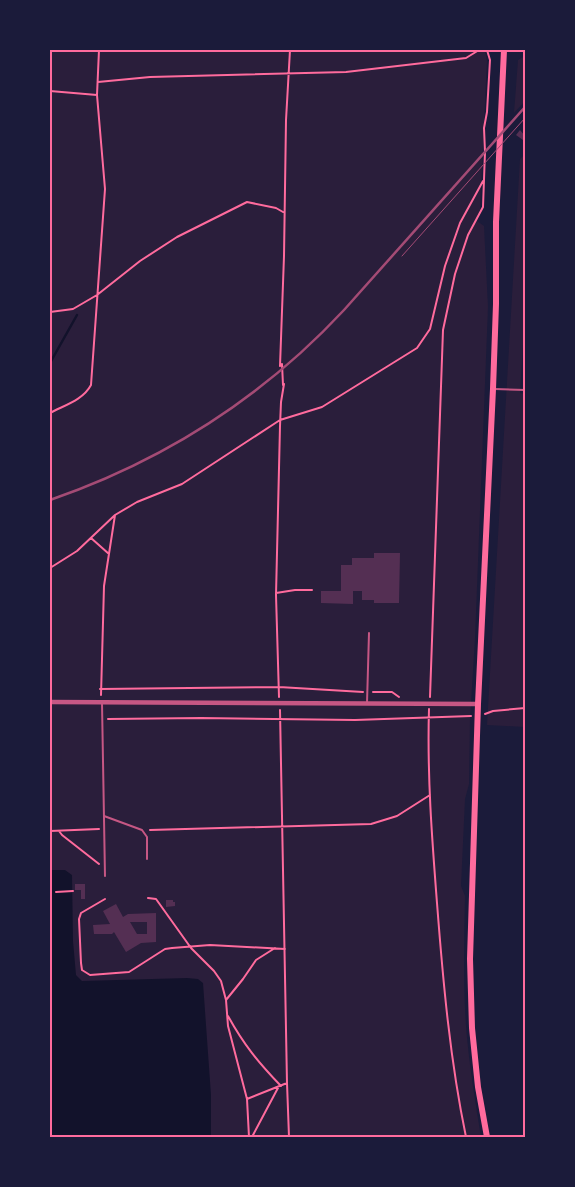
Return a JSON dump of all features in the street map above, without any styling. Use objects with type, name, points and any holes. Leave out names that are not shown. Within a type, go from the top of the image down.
[{"type":"main road","points":[[487,1137],[478,1087],[472,1028],[470,991],[471,895],[493,389],[496,222],[504,50]]},
{"type":"street","points":[[50,702],[478,704]]},
{"type":"lane","points":[[493,389],[525,390]]},
{"type":"lane","points":[[366,703],[369,633]]},
{"type":"lane","points":[[102,702],[104,876]]},
{"type":"lane","points":[[103,816],[142,830],[147,837],[147,859]]},
{"type":"path","points":[[50,412],[80,398],[91,385],[105,189],[97,95],[99,50]]},
{"type":"path","points":[[289,1137],[276,594],[280,420],[284,384],[282,364],[280,366],[280,350],[290,50]]},
{"type":"path","points":[[98,82],[150,77],[346,72],[436,63],[466,58],[479,50]]},
{"type":"path","points":[[466,1137],[450,1040],[441,954],[430,795],[429,703],[443,330],[455,274],[468,235],[483,207],[486,134],[484,128],[488,112],[490,60],[487,50]]},
{"type":"path","points":[[50,91],[97,95]]},
{"type":"path","points":[[50,568],[77,551],[115,516],[136,502],[182,484],[280,420],[322,407],[417,348],[430,329],[445,266],[460,223],[484,179]]},
{"type":"path","points":[[50,312],[73,309],[97,295],[140,261],[177,237],[247,202],[276,208],[284,212]]},
{"type":"path","points":[[102,702],[100,689],[104,586],[115,516]]},
{"type":"path","points":[[91,538],[109,554]]},
{"type":"path","points":[[276,594],[296,590],[312,590]]},
{"type":"path","points":[[100,689],[278,687],[392,692],[407,703]]},
{"type":"path","points":[[493,711],[525,708]]},
{"type":"path","points":[[101,719],[355,720],[478,716]]},
{"type":"path","points":[[142,830],[371,824],[397,816],[430,795]]},
{"type":"path","points":[[50,831],[103,829]]},
{"type":"path","points":[[59,831],[97,863],[104,865]]},
{"type":"path","points":[[56,892],[73,891]]},
{"type":"path","points":[[148,898],[156,898],[191,948],[214,971],[221,981],[226,1000],[228,1026],[247,1099],[251,1137]]},
{"type":"path","points":[[105,899],[81,913],[79,919],[81,963],[82,970],[85,973],[129,972],[165,949],[210,945],[285,949]]},
{"type":"path","points":[[226,1000],[256,960],[275,948]]},
{"type":"path","points":[[227,1014],[247,1048],[280,1086]]},
{"type":"path","points":[[247,1099],[287,1083]]},
{"type":"path","points":[[251,1137],[280,1086]]},
{"type":"shaded area","points":[[50,50],[485,50],[487,61],[480,210],[477,221],[484,226],[488,307],[470,719],[469,784],[465,799],[461,886],[465,896],[464,977],[466,1026],[470,1068],[481,1137],[50,1137]]},
{"type":"shaded area","points":[[525,56],[525,101],[514,113],[518,60]]},
{"type":"shaded area","points":[[525,154],[525,313],[520,393],[525,394],[525,727],[487,725],[520,159]]},
{"type":"shaded area","points":[[50,870],[65,870],[72,875],[73,941],[76,975],[82,981],[187,978],[198,979],[203,983],[211,1095],[211,1137],[50,1137]]},
{"type":"building","points":[[520,130],[525,136],[523,140],[516,135]]},
{"type":"building","points":[[374,553],[400,553],[399,603],[374,603],[374,600],[362,600],[362,591],[353,591],[353,604],[321,603],[321,591],[341,591],[341,565],[352,565],[352,558],[374,558]]},
{"type":"building","points":[[75,884],[85,884],[85,899],[81,899],[81,890],[75,890]]},
{"type":"building","points":[[166,900],[173,900],[175,906],[166,907]]},
{"type":"building","points":[[116,904],[123,917],[128,914],[156,913],[156,942],[141,943],[126,952],[114,932],[112,934],[94,934],[93,925],[110,924],[103,911]],"holes":[[[130,922],[147,922],[147,934],[137,934]]]},
{"type":"waterway","points":[[50,363],[77,315]]},
{"type":"tram line","points":[[522,111],[525,107]]},
{"type":"tram line","points":[[402,256],[525,118]]},
{"type":"railway","points":[[50,500],[92,484],[171,446],[209,423],[280,371],[313,342],[344,310],[525,107]]}]
